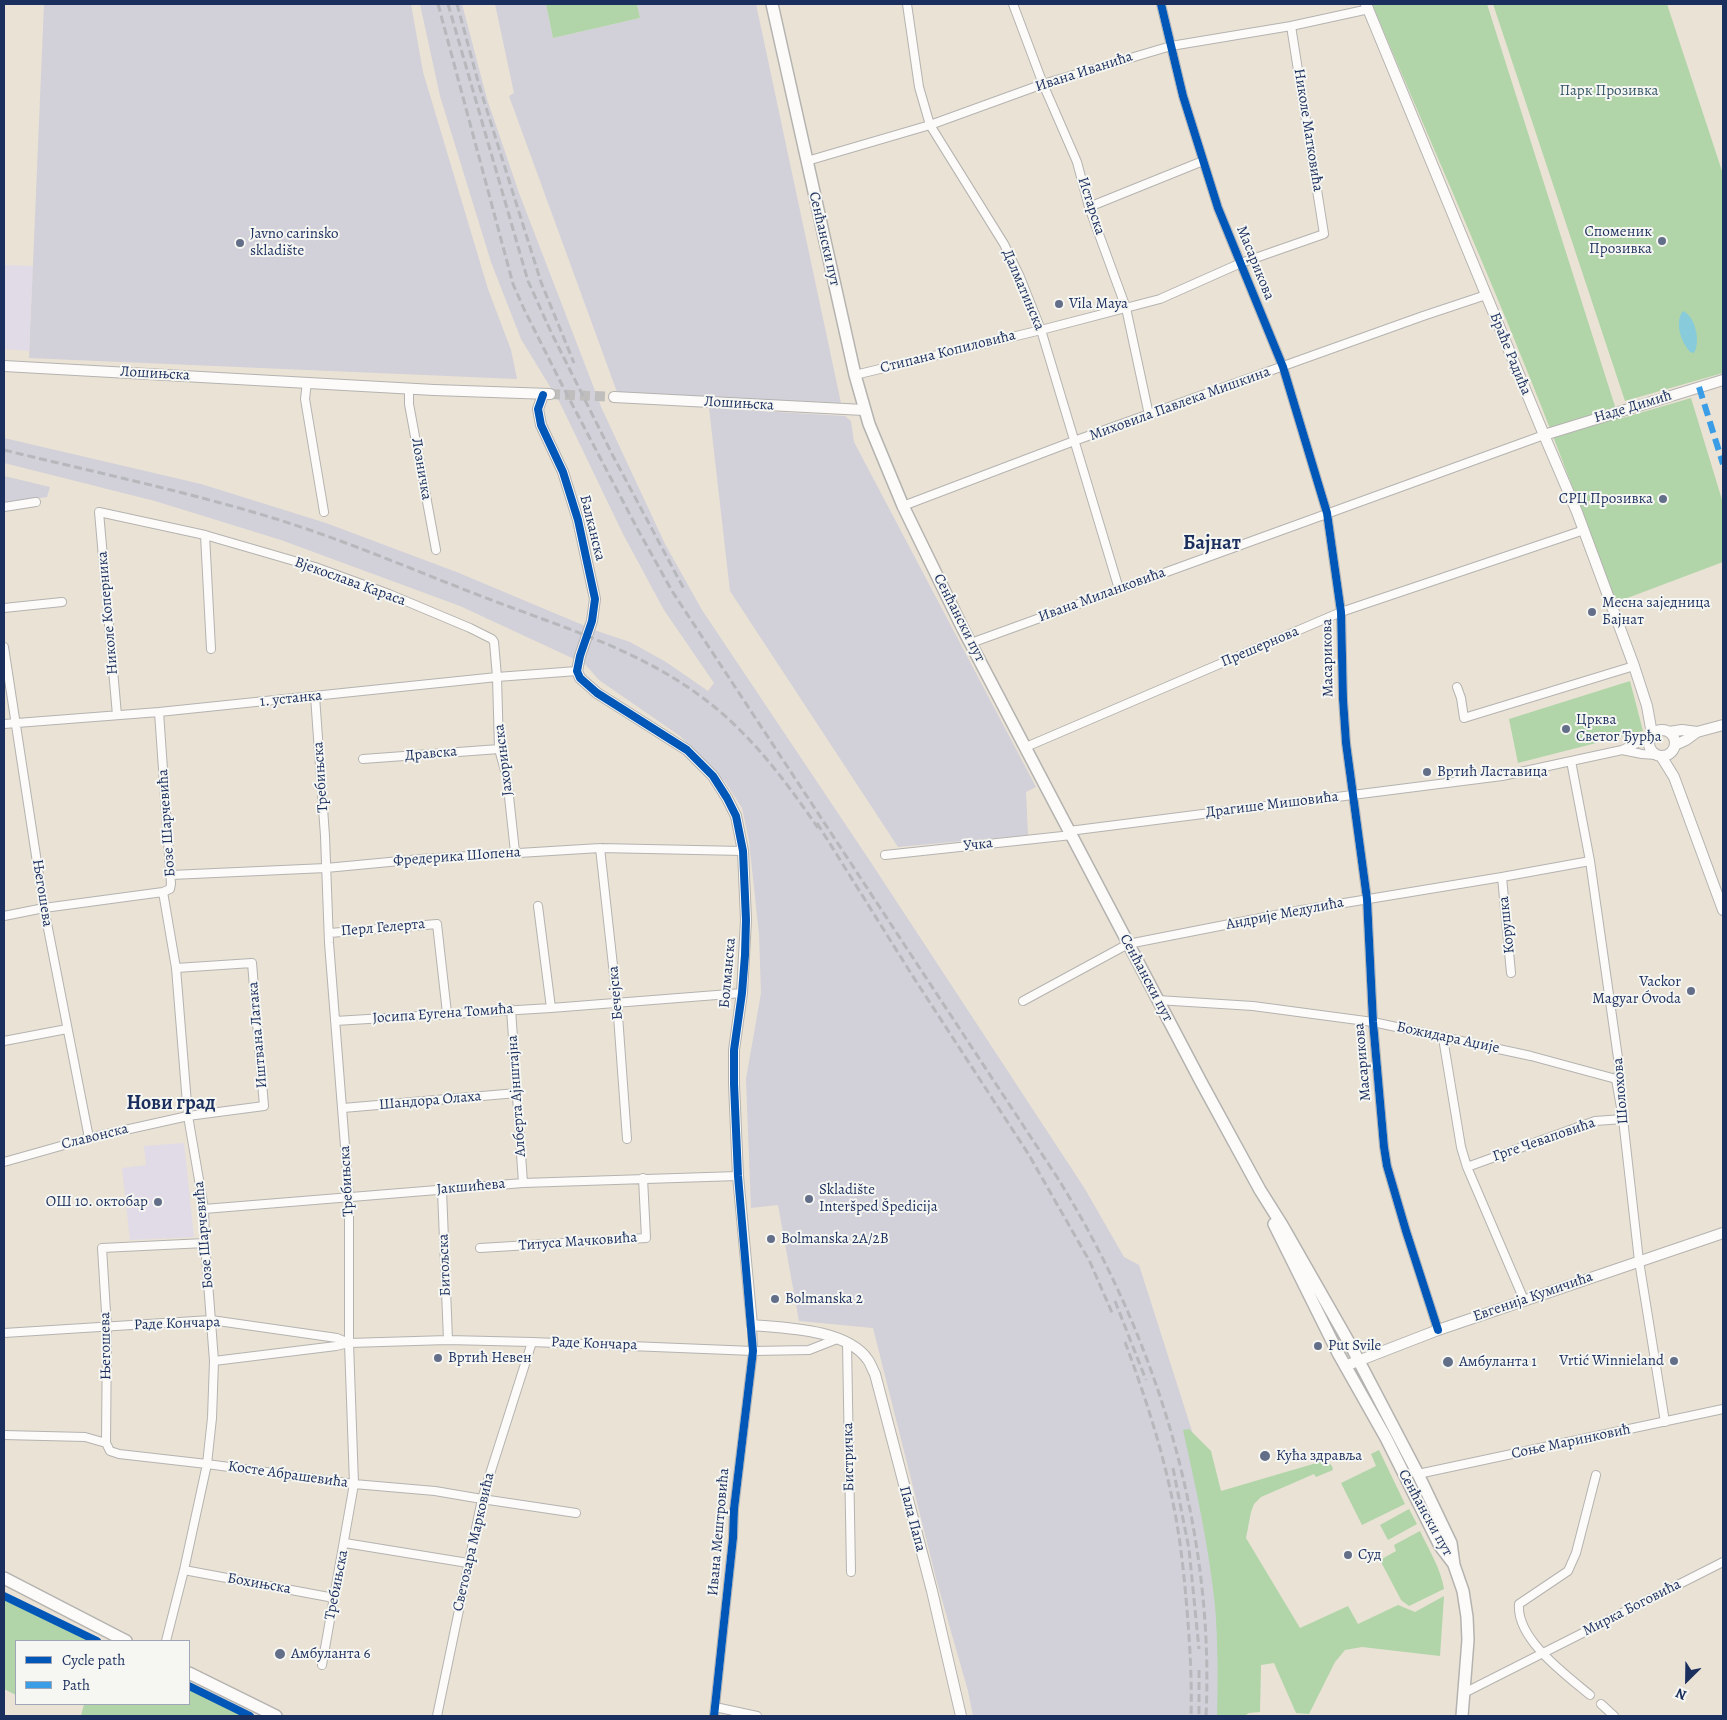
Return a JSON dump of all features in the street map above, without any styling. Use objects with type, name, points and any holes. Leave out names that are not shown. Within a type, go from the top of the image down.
[{"type":"main road","name":"Сенћански пут","points":[[772,4],[864,410],[903,506],[970,643],[1157,1000],[1418,1474],[1451,1543],[1454,1564]]},
{"type":"main road","name":"Сенћански пут","points":[[1260,1190],[1276,1230],[1345,1366],[1386,1438],[1440,1546],[1454,1564]]},
{"type":"main road","points":[[1454,1564],[1463,1591],[1467,1617],[1468,1640],[1462,1716]]},
{"type":"main road","points":[[4,1578],[124,1640]]},
{"type":"main road","points":[[190,1675],[270,1715]]},
{"type":"street","name":"Далматинска","points":[[907,4],[919,87],[930,125],[1004,244],[1020,277],[1041,330],[1119,589]]},
{"type":"street","name":"Истарска","points":[[1013,4],[1043,84],[1077,162],[1089,207],[1126,308],[1149,415]]},
{"type":"street","name":"Масарикова","points":[[1161,4],[1183,96],[1218,208],[1283,367],[1327,513],[1341,612],[1345,734],[1367,899],[1374,1022],[1387,1166],[1438,1330]]},
{"type":"street","name":"Ивана Иванића","points":[[807,161],[930,125],[1043,84],[1171,46],[1291,26],[1368,6]]},
{"type":"street","name":"Браће Радића","points":[[1368,6],[1584,530],[1634,666],[1647,706],[1651,736]]},
{"type":"street","name":"Николе Матковића","points":[[1291,26],[1324,234]]},
{"type":"street","points":[[1089,207],[1203,161]]},
{"type":"street","name":"Стипана Копиловића","points":[[855,375],[1160,299],[1241,264],[1324,234]]},
{"type":"street","name":"Миховила Павлека Мишкина","points":[[903,506],[1074,442],[1486,295]]},
{"type":"street","name":"Лошињска","points":[[4,366],[546,394]]},
{"type":"street","name":"Наде Димић","points":[[1544,435],[1723,380]]},
{"type":"street","points":[[307,382],[306,399],[324,512]]},
{"type":"street","name":"Лозничка","points":[[409,388],[409,404],[436,550]]},
{"type":"street","name":"Балканска","points":[[546,394],[538,409],[541,424],[563,472],[578,520],[595,599],[592,621],[577,671]]},
{"type":"street","name":"Лошињска","points":[[614,397],[864,410]]},
{"type":"street","name":"Ивана Миланковића","points":[[970,643],[1544,435]]},
{"type":"street","points":[[4,507],[36,502]]},
{"type":"street","name":"Вјекослава Караса","points":[[99,512],[205,535],[315,567],[398,598],[492,639]]},
{"type":"street","name":"Николе Коперника","points":[[99,512],[117,715]]},
{"type":"street","name":"Прешернова","points":[[1026,747],[1341,612],[1584,530]]},
{"type":"street","points":[[205,535],[211,649]]},
{"type":"street","points":[[4,608],[62,602]]},
{"type":"street","name":"Јахоринска","points":[[492,639],[494,642],[497,677],[499,749],[506,778],[515,852]]},
{"type":"street","name":"Његошева","points":[[4,647],[44,908],[89,1138]]},
{"type":"street","points":[[1457,687],[1464,718],[1634,666]]},
{"type":"street","name":"1. устанка","points":[[4,724],[159,712],[497,677],[577,671]]},
{"type":"street","name":"Болманска","points":[[577,671],[580,678],[587,685],[687,750],[713,776],[736,816],[743,851],[746,920],[742,993],[734,1050],[738,1176],[753,1351]]},
{"type":"street","name":"Требињска","points":[[316,696],[335,1021],[349,1197],[349,1343],[354,1484],[322,1665]]},
{"type":"street","name":"Браће Радића","points":[[1647,706],[1666,731]]},
{"type":"street","name":"Бозе Шарчевића","points":[[159,712],[171,875],[170,889],[163,892],[176,968],[188,1116],[204,1209],[214,1361],[212,1418],[207,1464],[184,1570],[166,1640]]},
{"type":"street","points":[[1659,756],[1669,754],[1673,748],[1697,732],[1723,725]]},
{"type":"street","points":[[1697,732],[1682,730],[1666,731],[1651,736],[1648,741],[1650,750],[1659,756],[1674,777],[1723,910]]},
{"type":"street","points":[[1666,731],[1673,736],[1674,777]]},
{"type":"street","name":"Драгише Мишовића","points":[[1070,833],[1353,794],[1502,776],[1622,750],[1651,736]]},
{"type":"street","name":"Дравска","points":[[362,759],[499,749]]},
{"type":"street","name":"Драгише Мишовића","points":[[1622,750],[1659,756]]},
{"type":"street","name":"Шолохова","points":[[1571,761],[1590,861],[1620,1072],[1616,1079],[1623,1119],[1639,1261],[1665,1422]]},
{"type":"street","name":"Учка","points":[[885,855],[1070,833]]},
{"type":"street","name":"Фредерика Шопена","points":[[171,875],[326,868],[515,852],[600,848],[743,851]]},
{"type":"street","name":"Бечејска","points":[[600,848],[617,1002],[627,1139]]},
{"type":"street","name":"Андрије Медулића","points":[[1023,1001],[1128,944],[1296,911],[1590,861]]},
{"type":"street","name":"Корушка","points":[[1502,877],[1511,973]]},
{"type":"street","points":[[4,916],[44,908],[163,892]]},
{"type":"street","points":[[538,906],[550,1008]]},
{"type":"street","name":"Перл Гелерта","points":[[330,933],[437,924],[447,1013]]},
{"type":"street","name":"Иштвана Латака","points":[[176,968],[252,964],[264,1106],[188,1116]]},
{"type":"street","name":"Јосипа Еугена Томића","points":[[335,1021],[550,1008],[742,993]]},
{"type":"street","name":"Божидара Аџије","points":[[1157,1000],[1253,1006],[1374,1022],[1531,1056],[1616,1079]]},
{"type":"street","name":"Алберта Ајнштајна","points":[[512,1010],[523,1183]]},
{"type":"street","points":[[4,1041],[67,1029]]},
{"type":"street","points":[[1443,1038],[1461,1147],[1467,1166],[1524,1300]]},
{"type":"street","name":"Шандора Олаха","points":[[343,1108],[517,1093]]},
{"type":"street","name":"Славонска","points":[[4,1162],[89,1138],[188,1116]]},
{"type":"street","name":"Грге Чеваповића","points":[[1467,1166],[1595,1121],[1623,1119]]},
{"type":"street","name":"Јакшићева","points":[[204,1209],[523,1183],[738,1176]]},
{"type":"street","name":"Титуса Мачковића","points":[[480,1248],[646,1238],[643,1178]]},
{"type":"street","name":"Битољска","points":[[442,1190],[448,1340]]},
{"type":"street","name":"Евгенија Кумичића","points":[[1345,1366],[1438,1330],[1723,1233]]},
{"type":"street","name":"Његошева","points":[[106,1443],[107,1328],[102,1248],[205,1243]]},
{"type":"street","name":"Раде Кончара","points":[[4,1333],[211,1320],[337,1338],[349,1343]]},
{"type":"street","name":"Пала Папа","points":[[752,1325],[817,1331],[842,1341],[867,1359],[875,1374],[932,1591],[961,1716]]},
{"type":"street","name":"Раде Кончара","points":[[214,1361],[349,1343],[448,1340],[753,1351],[809,1350],[842,1341]]},
{"type":"street","name":"Бистричка","points":[[842,1341],[851,1572]]},
{"type":"street","name":"Светозара Марковића","points":[[437,1716],[482,1499],[532,1342]]},
{"type":"street","name":"Ивана Мештровића","points":[[714,1716],[733,1538],[734,1509],[753,1351]]},
{"type":"street","name":"Соње Маринковић","points":[[1418,1474],[1723,1409]]},
{"type":"street","name":"Косте Абрашевића","points":[[4,1435],[85,1438],[106,1443],[110,1451],[119,1454],[354,1484],[436,1491],[576,1513]]},
{"type":"street","points":[[1590,1695],[1541,1653],[1518,1614],[1519,1604],[1568,1571],[1576,1553],[1596,1475]]},
{"type":"street","points":[[345,1543],[468,1563]]},
{"type":"street","name":"Мирка Боговића","points":[[1464,1693],[1723,1562]]},
{"type":"street","name":"Бохињска","points":[[184,1570],[334,1598]]},
{"type":"street","points":[[716,1707],[757,1716]]},
{"type":"street","points":[[1599,1716],[1603,1707],[1614,1716]]},
{"type":"shaded area","points":[[44,4],[411,4],[423,72],[488,289],[511,350],[517,379],[29,358]]},
{"type":"shaded area","points":[[420,4],[462,4],[487,99],[519,193],[602,409],[665,544],[702,610],[868,858],[1085,1189],[1124,1257],[1139,1265],[1192,1431],[1205,1515],[1215,1558],[1224,1716],[973,1716],[873,1328],[799,1321],[778,1205],[751,1208],[746,1079],[761,993],[759,934],[749,841],[742,808],[726,783],[680,736],[599,680],[585,664],[460,606],[281,540],[155,501],[4,463],[4,438],[201,484],[326,523],[459,573],[597,631],[630,642],[666,662],[708,691],[714,683],[664,610],[623,534],[560,403],[521,339],[491,262],[440,96]]},
{"type":"shaded area","points":[[495,4],[546,4],[553,38],[640,18],[637,4],[756,4],[841,403],[757,401],[617,392],[509,96],[514,93]]},
{"type":"shaded area","points":[[4,265],[33,266],[29,351],[4,349]]},
{"type":"shaded area","points":[[709,408],[845,416],[851,421],[854,442],[1036,787],[1026,792],[1028,835],[898,847],[730,591]]},
{"type":"shaded area","points":[[4,476],[50,487],[47,497],[4,503]]},
{"type":"shaded area","name":"ОШ 10. октобар","points":[[184,1143],[194,1237],[130,1240],[122,1168],[146,1165],[144,1146]]},
{"type":"green space","points":[[546,4],[637,4],[640,18],[553,38]]},
{"type":"green space","points":[[1372,4],[1487,4],[1619,419],[1691,398],[1723,503],[1723,562],[1614,603],[1559,451],[1499,301]]},
{"type":"green space","name":"Парк Прозивка","points":[[1493,4],[1667,4],[1723,174],[1723,373],[1625,401]]},
{"type":"green space","points":[[1630,681],[1643,731],[1518,763],[1509,719]]},
{"type":"green space","points":[[1189,1429],[1211,1451],[1221,1491],[1320,1462],[1328,1462],[1332,1466],[1333,1470],[1316,1477],[1314,1474],[1261,1497],[1254,1504],[1251,1512],[1246,1538],[1300,1628],[1348,1606],[1358,1624],[1398,1605],[1415,1612],[1444,1596],[1440,1656],[1362,1647],[1345,1650],[1335,1662],[1309,1714],[1296,1713],[1274,1663],[1261,1665],[1260,1712],[1249,1713],[1244,1716],[1217,1716],[1218,1661],[1215,1606],[1206,1540],[1183,1430]]},
{"type":"green space","points":[[1379,1450],[1405,1504],[1362,1525],[1341,1483],[1376,1466],[1371,1454]]},
{"type":"green space","points":[[1409,1509],[1417,1524],[1388,1540],[1380,1525]]},
{"type":"green space","points":[[1420,1531],[1437,1567],[1444,1589],[1409,1606],[1401,1600],[1380,1560],[1396,1551],[1394,1545]]},
{"type":"green space","points":[[4,1596],[96,1640],[15,1640],[15,1694],[4,1689]]},
{"type":"green space","points":[[190,1685],[255,1716],[81,1716],[84,1705],[190,1705]]},
{"type":"water","points":[[1683,311],[1691,318],[1696,329],[1697,342],[1694,353],[1690,352],[1681,338],[1679,321]]},
{"type":"tunnel","points":[[550,394],[614,397]]},
{"type":"railway","points":[[438,4],[513,284],[562,385],[638,530],[672,591],[1057,1177],[1092,1238],[1123,1302],[1150,1368],[1172,1435],[1189,1504],[1200,1574],[1206,1645],[1206,1716]]},
{"type":"railway","points":[[448,4],[528,281],[551,332],[612,454],[685,591]]},
{"type":"railway","points":[[457,4],[479,85],[541,282],[574,363]]},
{"type":"railway","points":[[4,450],[206,499],[301,527],[575,631],[628,654],[679,681],[703,698],[736,726],[780,775],[818,828]]},
{"type":"railway","points":[[817,823],[912,975],[1029,1155],[1090,1262],[1113,1315]]},
{"type":"railway","points":[[1115,1301],[1146,1380]]},
{"type":"railway","points":[[1125,1342],[1157,1439],[1168,1478],[1177,1526],[1188,1623],[1191,1716]]},
{"type":"railway","points":[[1173,1468],[1189,1549],[1199,1649]]},
{"type":"railway","points":[[1199,1669],[1199,1714]]},
{"type":"marked path","points":[[1699,387],[1723,464]]},
{"type":"cycle path","points":[[1161,4],[1183,96],[1218,208],[1283,367],[1327,513],[1341,612],[1346,743],[1367,899],[1373,1022],[1384,1147],[1387,1166],[1406,1231],[1438,1330]]},
{"type":"cycle path","points":[[543,395],[538,409],[541,425],[563,472],[578,520],[595,599],[592,621],[577,671],[580,678],[597,693],[687,750],[713,776],[736,816],[743,851],[746,920],[745,955],[734,1050],[734,1084],[738,1176],[753,1351],[734,1509],[733,1538],[714,1716]]},
{"type":"cycle path","points":[[4,1596],[95,1640]]},
{"type":"cycle path","points":[[190,1686],[250,1716]]},
{"type":"place","name":"Споменик Прозивка","points":[[1662,241]]},
{"type":"place","name":"Javno carinsko skladište","points":[[240,243]]},
{"type":"place","name":"Vila Maya","points":[[1059,304]]},
{"type":"place","name":"СРЦ Прозивка","points":[[1663,499]]},
{"type":"place","name":"Месна заједница Бајнат","points":[[1592,612]]},
{"type":"place","name":"Црква Светог Ђурђа","points":[[1566,729]]},
{"type":"place","name":"Вртић Ластавица","points":[[1427,772]]},
{"type":"place","name":"Vackor Magyar Óvoda","points":[[1691,991]]},
{"type":"place","name":"Skladište Interšped Špedicija","points":[[809,1199]]},
{"type":"place","name":"ОШ 10. октобар","points":[[158,1202]]},
{"type":"place","name":"Bolmanska 2A/2B","points":[[771,1239]]},
{"type":"place","name":"Bolmanska 2","points":[[775,1299]]},
{"type":"place","name":"Put Svile","points":[[1318,1346]]},
{"type":"place","name":"Вртић Невен","points":[[438,1358]]},
{"type":"place","name":"Vrtić Winnieland","points":[[1674,1361]]},
{"type":"place","name":"Амбуланта 1","points":[[1448,1362]]},
{"type":"place","name":"Кућа здравља","points":[[1265,1456]]},
{"type":"place","name":"Суд","points":[[1348,1555]]},
{"type":"place","name":"Амбуланта 6","points":[[280,1654]]},
{"type":"district","name":"Бајнат","points":[[1212,544]]},
{"type":"district","name":"Нови град","points":[[171,1104]]}]
